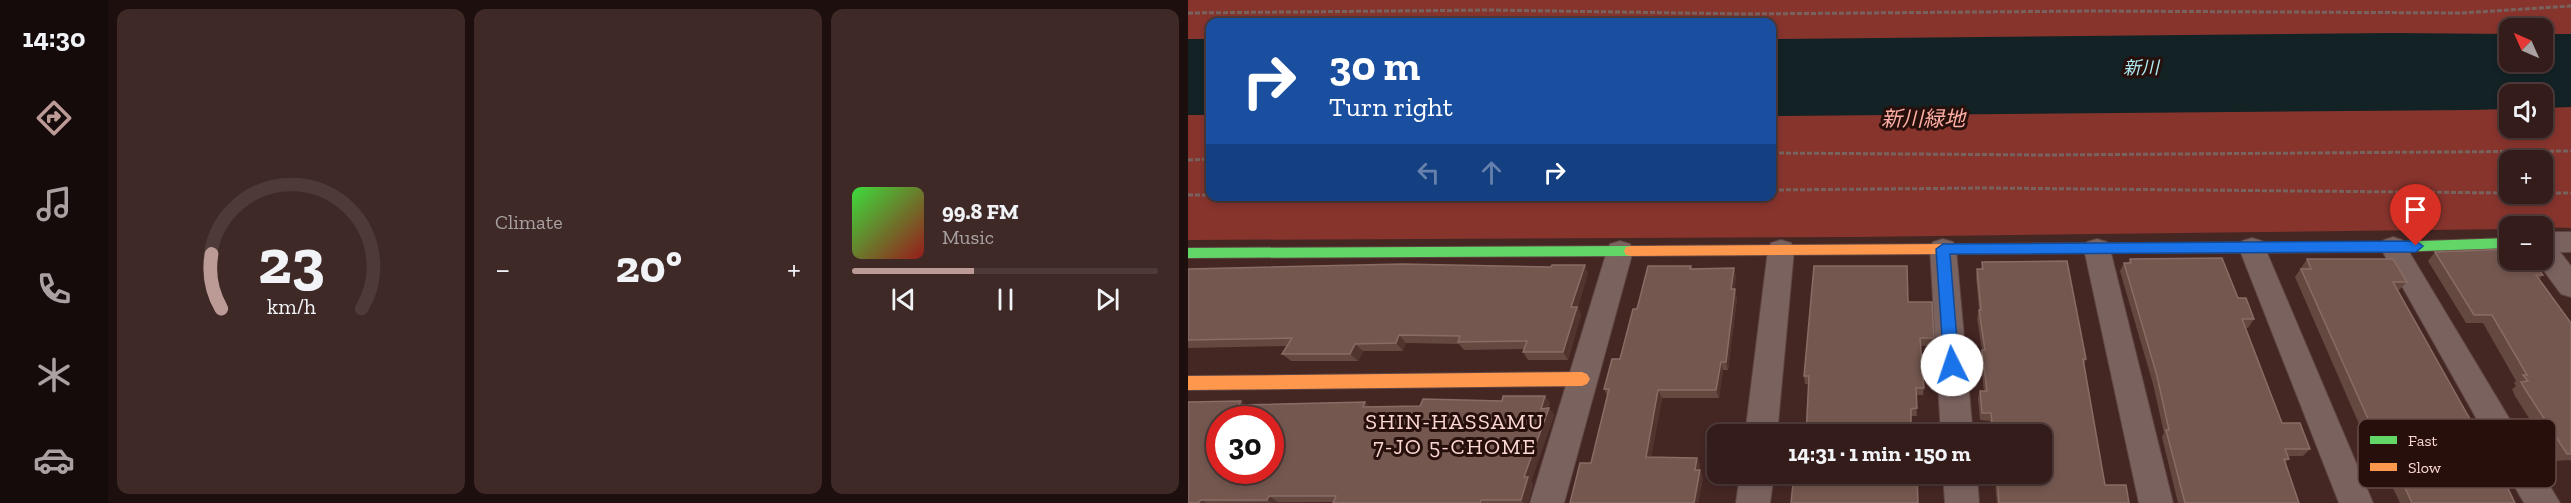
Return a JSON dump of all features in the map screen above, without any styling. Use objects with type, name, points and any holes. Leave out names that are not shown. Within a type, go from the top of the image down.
[{"type":"street","points":[[2553,242],[2571,242]]},
{"type":"street","points":[[1188,253],[2393,247],[2499,243]]},
{"type":"street","points":[[2393,247],[2494,419]]},
{"type":"street","points":[[2252,248],[2356,503]]},
{"type":"street","points":[[1943,249],[1956,424]]},
{"type":"street","points":[[2097,249],[2156,503]]},
{"type":"street","points":[[1762,424],[1781,250]]},
{"type":"street","points":[[1547,503],[1620,251]]},
{"type":"street","points":[[2553,262],[2571,286]]},
{"type":"street","points":[[1188,383],[1582,379]]},
{"type":"street","points":[[1753,503],[1755,484]]},
{"type":"street","points":[[1961,484],[1962,503]]},
{"type":"street","points":[[2534,488],[2543,503]]},
{"type":"path","points":[[1188,13],[1490,10],[1744,14],[2082,11],[2462,13],[2571,6]]},
{"type":"path","points":[[1776,153],[2058,155],[2571,151]]},
{"type":"path","points":[[1188,160],[1206,159]]},
{"type":"path","points":[[1776,189],[1986,188],[2499,193]]},
{"type":"path","points":[[2553,193],[2571,193]]},
{"type":"path","points":[[1188,195],[1206,195]]},
{"type":"green space","name":"新川緑地","points":[[1188,0],[2571,0],[2571,228],[2553,227],[2553,216],[2499,216],[2499,229],[1857,237],[1188,240]]},
{"type":"water","name":"新川","points":[[2499,34],[2499,72],[2553,72],[2553,34],[2571,34],[2571,107],[2553,108],[2553,84],[2499,84],[2499,109],[1776,116],[1776,39]]},
{"type":"water","points":[[1188,39],[1206,39],[1206,115],[1188,115]]},
{"type":"building","points":[[2499,249],[2499,270],[2539,270],[2543,275],[2536,275],[2571,323],[2571,454],[2567,454],[2556,437],[2556,419],[2545,419],[2521,382],[2528,381],[2523,375],[2527,375],[2492,315],[2474,315],[2435,252]]},
{"type":"building","points":[[2222,258],[2238,298],[2246,298],[2254,319],[2242,319],[2282,423],[2300,423],[2310,449],[2285,449],[2289,459],[2284,459],[2299,503],[2185,503],[2166,430],[2169,430],[2157,376],[2124,263],[2131,263],[2130,259]]},
{"type":"building","points":[[2307,259],[2393,259],[2407,282],[2393,282],[2470,419],[2368,419],[2301,269],[2311,269]]},
{"type":"building","points":[[2067,261],[2086,359],[2083,359],[2105,485],[2126,485],[2129,503],[1999,503],[1998,484],[2052,484],[2052,424],[1992,424],[1991,413],[1982,413],[1980,391],[1987,391],[1977,269],[1983,269],[1982,262]]},
{"type":"building","points":[[1402,264],[1551,267],[1552,265],[1585,265],[1571,307],[1577,307],[1563,352],[1523,352],[1527,341],[1458,342],[1460,336],[1399,335],[1396,343],[1355,344],[1350,354],[1282,354],[1292,338],[1188,340],[1188,269]]},
{"type":"building","points":[[1648,266],[1691,266],[1690,269],[1734,268],[1731,289],[1735,289],[1726,362],[1721,362],[1716,390],[1658,390],[1646,457],[1697,458],[1695,470],[1700,470],[1694,503],[1570,503],[1580,463],[1591,463],[1609,389],[1604,389],[1612,359],[1620,359],[1633,309],[1637,309]]},
{"type":"building","points":[[1814,266],[1907,266],[1908,302],[1932,302],[1934,338],[1920,338],[1924,388],[1916,388],[1917,408],[1911,409],[1911,424],[1807,424],[1809,376],[1804,376]]},
{"type":"building","points":[[1503,396],[1545,396],[1541,409],[1549,408],[1524,477],[1528,477],[1521,500],[1481,500],[1480,503],[1333,503],[1336,496],[1269,496],[1267,500],[1201,500],[1198,503],[1188,503],[1188,402],[1241,401],[1239,405],[1365,402],[1363,407],[1420,406],[1423,399],[1502,401]]},
{"type":"building","points":[[1793,484],[1917,484],[1918,503],[1791,503]]},
{"type":"building","points":[[2405,488],[2508,488],[2515,503],[2412,503]]},
{"type":"traffic: fast","points":[[2128,248],[2393,247],[2499,243]]},
{"type":"traffic: fast","points":[[1188,253],[1631,251]]},
{"type":"traffic: slow","points":[[1631,251],[2128,248]]},
{"type":"traffic: slow","points":[[1188,383],[1582,379]]},
{"type":"district","name":"SHIN-HASSAMU 7-JO 5-CHOME","points":[[1455,434]]},
{"type":"route","points":[[1952,365],[1943,249],[2416,246]]}]
